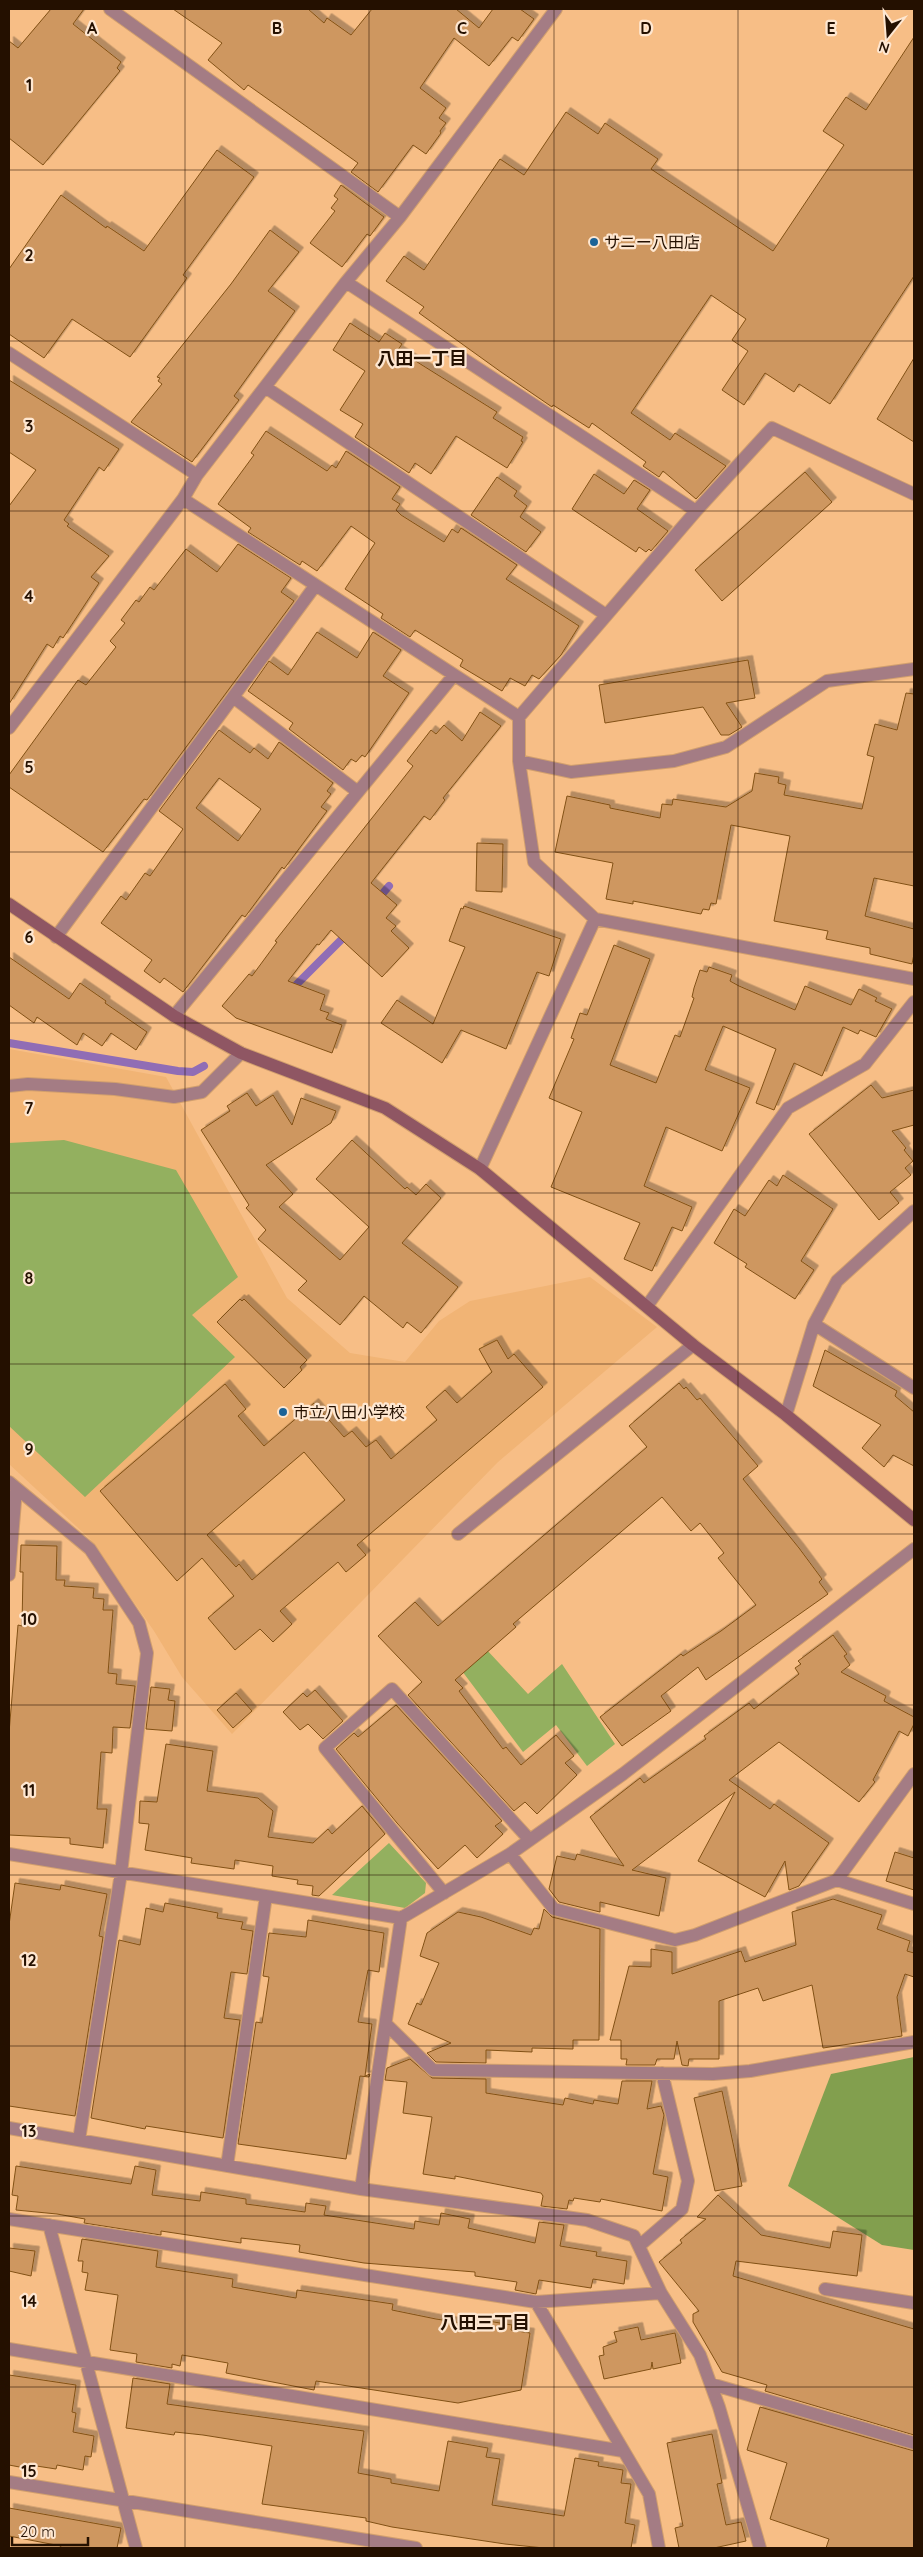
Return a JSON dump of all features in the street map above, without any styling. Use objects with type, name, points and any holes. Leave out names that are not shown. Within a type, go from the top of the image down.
[{"type":"street","points":[[110,9],[400,217]]},
{"type":"street","points":[[9,728],[183,499],[196,475],[346,282],[400,217],[556,9]]},
{"type":"street","points":[[346,282],[696,511]]},
{"type":"street","points":[[9,353],[196,475]]},
{"type":"street","points":[[265,387],[606,615]]},
{"type":"street","points":[[914,494],[772,428],[696,511],[519,717],[519,761],[534,862],[595,919],[914,979]]},
{"type":"street","points":[[183,499],[519,717]]},
{"type":"street","points":[[56,937],[315,586]]},
{"type":"street","points":[[519,761],[571,772],[674,761],[726,747],[827,681],[914,669]]},
{"type":"street","points":[[174,1016],[454,675]]},
{"type":"street","points":[[233,697],[358,792]]},
{"type":"street","points":[[9,904],[174,1016],[241,1053],[385,1108],[480,1168],[693,1345],[786,1415],[914,1520]]},
{"type":"street","points":[[480,1168],[595,919]]},
{"type":"street","points":[[647,1306],[788,1108],[865,1064],[914,1002]]},
{"type":"street","points":[[9,1086],[28,1084],[115,1088],[174,1097],[202,1092],[241,1053]]},
{"type":"street","points":[[786,1415],[814,1324],[837,1281],[914,1211]]},
{"type":"street","points":[[814,1324],[914,1388]]},
{"type":"street","points":[[458,1534],[693,1345]]},
{"type":"street","points":[[9,1575],[12,1486]]},
{"type":"street","points":[[12,1486],[90,1549],[139,1623],[147,1653],[121,1873],[79,2140]]},
{"type":"street","points":[[9,1854],[401,1918],[510,1854],[623,1774],[914,1549]]},
{"type":"street","points":[[444,1893],[325,1748],[392,1689],[529,1839]]},
{"type":"street","points":[[510,1854],[554,1909],[675,1940],[695,1935],[837,1880],[914,1774]]},
{"type":"street","points":[[837,1880],[914,1904]]},
{"type":"street","points":[[227,2166],[266,1896]]},
{"type":"street","points":[[361,2189],[401,1918]]},
{"type":"street","points":[[386,2024],[433,2070],[662,2073],[750,2072],[914,2042]]},
{"type":"street","points":[[639,2246],[682,2209],[688,2181],[662,2073]]},
{"type":"street","points":[[9,2128],[361,2189],[587,2220],[634,2236],[661,2293],[700,2355],[711,2384],[760,2548]]},
{"type":"street","points":[[9,2219],[536,2302],[661,2293]]},
{"type":"street","points":[[49,2225],[136,2548]]},
{"type":"street","points":[[825,2289],[914,2302]]},
{"type":"street","points":[[536,2302],[649,2494],[659,2548]]},
{"type":"street","points":[[9,2349],[623,2451]]},
{"type":"street","points":[[711,2384],[914,2443]]},
{"type":"street","points":[[9,2482],[416,2548]]},
{"type":"shaded area","name":"市立八田小学校","points":[[9,1049],[166,1077],[287,1298],[350,1353],[405,1362],[439,1321],[470,1301],[590,1277],[657,1327],[498,1462],[232,1734],[182,1677],[154,1631],[90,1539],[9,1464]]},
{"type":"green space","points":[[64,1140],[176,1170],[238,1277],[192,1315],[235,1357],[85,1497],[9,1426],[9,1143]]},
{"type":"green space","points":[[485,1648],[528,1694],[562,1664],[615,1744],[587,1766],[556,1725],[523,1752],[462,1671]]},
{"type":"green space","points":[[389,1843],[426,1883],[425,1893],[405,1908],[332,1895]]},
{"type":"green space","points":[[914,2057],[914,2250],[882,2245],[788,2186],[831,2074]]},
{"type":"building","points":[[51,9],[84,9],[73,24],[121,62],[117,68],[120,71],[43,165],[9,138],[9,41],[18,48]]},
{"type":"building","points":[[173,9],[308,9],[324,23],[327,18],[351,35],[372,9],[456,9],[479,28],[493,9],[520,9],[534,19],[518,41],[512,37],[489,66],[454,38],[420,88],[446,108],[439,118],[446,123],[426,154],[413,145],[378,192],[351,172],[358,163],[248,85],[244,90],[208,60],[222,43]]},
{"type":"building","points":[[914,37],[914,276],[830,404],[799,384],[794,392],[765,373],[744,405],[722,390],[748,351],[732,340],[746,319],[711,295],[631,413],[670,440],[675,433],[726,466],[696,499],[663,471],[659,477],[643,466],[646,462],[592,423],[589,428],[553,405],[552,407],[501,372],[419,313],[424,307],[386,281],[404,256],[424,270],[500,159],[524,175],[566,112],[598,134],[605,123],[658,159],[651,169],[773,251],[844,145],[823,131],[846,97],[866,110]]},
{"type":"building","points":[[217,150],[254,177],[183,275],[187,278],[130,357],[72,319],[44,358],[9,334],[9,269],[61,195],[106,228],[107,226],[144,251]]},
{"type":"building","points":[[341,185],[384,217],[370,236],[367,234],[342,267],[310,243],[335,211],[331,208],[338,199],[334,196]]},
{"type":"building","points":[[270,230],[299,252],[268,291],[295,311],[234,396],[239,400],[192,462],[131,422],[162,384],[158,381],[160,378],[157,377],[231,284]]},
{"type":"building","points":[[350,323],[379,342],[385,333],[402,344],[398,350],[497,412],[493,418],[523,437],[521,441],[523,442],[507,468],[456,436],[431,474],[415,463],[409,473],[355,437],[363,424],[340,410],[365,371],[333,350]]},
{"type":"building","points":[[914,358],[914,442],[877,419]]},
{"type":"building","points":[[9,380],[119,449],[104,471],[99,467],[64,520],[69,524],[67,526],[109,556],[91,577],[99,583],[63,638],[60,636],[53,648],[47,644],[9,704],[9,506],[36,470],[9,452]]},
{"type":"building","points":[[266,431],[327,471],[332,465],[336,468],[346,451],[400,487],[392,499],[400,504],[396,510],[401,515],[444,542],[452,529],[458,533],[461,528],[517,565],[506,579],[579,626],[561,655],[539,679],[532,675],[525,686],[510,678],[502,691],[460,666],[463,660],[415,630],[410,637],[381,618],[383,614],[345,589],[375,543],[351,526],[317,571],[302,561],[300,565],[248,532],[251,528],[218,504],[254,455],[251,453]]},
{"type":"building","points":[[805,472],[832,502],[722,601],[695,570]]},
{"type":"building","points":[[594,474],[624,494],[634,480],[650,490],[637,509],[668,531],[651,551],[649,549],[646,552],[639,547],[636,552],[572,509]]},
{"type":"building","points":[[497,477],[517,491],[514,496],[527,506],[520,517],[541,532],[526,552],[471,515]]},
{"type":"building","points":[[238,544],[291,578],[281,592],[294,601],[147,800],[144,799],[103,852],[9,787],[9,775],[78,680],[86,685],[116,647],[110,641],[125,623],[121,620],[136,600],[139,602],[150,587],[154,590],[186,549],[217,572]]},
{"type":"building","points":[[317,632],[357,658],[373,632],[401,650],[383,676],[409,693],[365,757],[362,755],[356,762],[351,759],[343,770],[289,729],[293,723],[248,691],[269,661],[288,675]]},
{"type":"building","points":[[748,660],[755,698],[726,703],[742,727],[729,735],[721,735],[703,707],[605,723],[599,685]]},
{"type":"building","points":[[906,693],[914,694],[914,886],[874,878],[865,916],[914,929],[912,964],[870,954],[870,948],[826,939],[828,931],[774,921],[790,836],[731,825],[716,904],[711,903],[709,910],[703,909],[701,914],[633,901],[633,904],[606,899],[613,863],[555,852],[567,796],[610,805],[610,808],[660,818],[662,804],[672,805],[673,799],[726,807],[752,791],[755,773],[779,777],[778,783],[786,785],[784,795],[862,809],[874,757],[867,755],[875,724],[897,730]]},
{"type":"building","points":[[480,712],[501,726],[443,798],[445,800],[430,820],[424,816],[371,883],[397,905],[386,918],[396,926],[391,931],[409,948],[382,977],[331,930],[319,945],[317,944],[288,981],[325,995],[320,1010],[329,1013],[326,1019],[342,1025],[332,1053],[236,1018],[222,1006],[249,974],[252,976],[277,942],[275,941],[413,766],[407,761],[431,730],[436,734],[444,725],[462,741]]},
{"type":"building","points":[[219,730],[250,753],[254,748],[268,759],[279,742],[333,783],[327,791],[331,794],[321,807],[327,811],[284,869],[282,867],[245,917],[242,915],[183,992],[164,978],[160,983],[144,971],[152,960],[101,923],[121,896],[126,900],[145,873],[150,876],[183,829],[159,811]],"holes":[[[219,778],[261,809],[238,841],[196,808]]]},
{"type":"building","points":[[477,843],[503,844],[502,892],[476,891]]},
{"type":"building","points":[[464,906],[561,939],[549,976],[537,972],[506,1049],[461,1030],[442,1063],[381,1023],[397,1000],[433,1024],[465,947],[449,941],[461,908],[463,909]]},
{"type":"building","points":[[614,945],[650,959],[610,1065],[656,1083],[675,1035],[680,1037],[694,998],[692,997],[700,970],[707,972],[709,967],[732,975],[730,981],[739,986],[795,1010],[805,986],[851,1005],[859,989],[877,998],[875,1001],[892,1009],[876,1037],[860,1030],[858,1034],[843,1027],[822,1076],[794,1063],[774,1110],[756,1103],[776,1049],[723,1026],[705,1070],[750,1088],[722,1151],[666,1127],[644,1186],[692,1207],[682,1231],[672,1227],[652,1271],[624,1259],[640,1223],[551,1187],[582,1112],[549,1098],[574,1039],[571,1038],[580,1013],[587,1015]]},
{"type":"building","points":[[9,957],[69,999],[80,983],[106,1001],[105,1003],[147,1032],[136,1050],[111,1033],[102,1046],[83,1033],[77,1045],[37,1017],[34,1023],[9,1005]]},
{"type":"building","points":[[871,1085],[882,1098],[914,1090],[914,1125],[892,1131],[906,1148],[904,1150],[913,1161],[905,1168],[911,1175],[890,1192],[899,1203],[879,1220],[809,1134]]},
{"type":"building","points":[[247,1093],[256,1106],[273,1095],[292,1125],[301,1098],[336,1111],[331,1123],[266,1165],[293,1194],[279,1207],[340,1260],[369,1227],[316,1179],[352,1140],[405,1189],[407,1187],[416,1195],[426,1184],[441,1198],[402,1243],[458,1287],[421,1333],[407,1322],[403,1328],[364,1296],[340,1325],[298,1290],[307,1281],[258,1239],[266,1230],[246,1208],[249,1205],[201,1130],[230,1111],[227,1106]]},
{"type":"building","points":[[783,1175],[833,1209],[801,1261],[814,1270],[795,1299],[745,1267],[747,1264],[714,1243],[734,1209],[745,1216],[769,1180],[777,1186]]},
{"type":"building","points":[[240,1299],[242,1301],[244,1299],[307,1360],[300,1367],[302,1370],[284,1388],[217,1322]]},
{"type":"building","points":[[497,1340],[508,1359],[514,1354],[543,1387],[357,1545],[366,1555],[346,1572],[338,1562],[280,1611],[292,1624],[273,1642],[260,1629],[235,1650],[208,1618],[234,1596],[202,1558],[177,1581],[100,1491],[225,1384],[246,1409],[238,1416],[264,1446],[314,1403],[344,1437],[352,1431],[366,1447],[376,1440],[391,1459],[437,1420],[426,1407],[445,1390],[457,1403],[492,1372],[479,1349]],"holes":[[[304,1452],[345,1500],[252,1580],[239,1564],[236,1567],[207,1535]]]},
{"type":"building","points":[[825,1350],[897,1391],[895,1396],[914,1412],[914,1466],[893,1455],[884,1467],[862,1448],[881,1425],[813,1386]]},
{"type":"building","points":[[679,1383],[684,1389],[686,1387],[697,1400],[700,1398],[758,1466],[743,1479],[822,1579],[819,1582],[828,1594],[706,1680],[698,1667],[661,1696],[671,1711],[622,1746],[600,1717],[681,1654],[683,1656],[756,1605],[718,1558],[724,1553],[700,1523],[691,1531],[662,1497],[513,1624],[516,1627],[455,1680],[463,1688],[459,1691],[503,1749],[506,1747],[521,1765],[556,1735],[574,1756],[565,1763],[577,1775],[537,1814],[525,1802],[514,1811],[408,1695],[422,1682],[378,1636],[415,1602],[438,1626],[647,1447],[629,1426]]},
{"type":"building","points":[[21,1545],[57,1546],[56,1580],[65,1580],[64,1586],[94,1588],[93,1598],[104,1599],[103,1610],[113,1610],[108,1673],[117,1674],[116,1684],[135,1686],[130,1728],[113,1727],[112,1753],[101,1752],[97,1809],[107,1809],[103,1848],[70,1844],[70,1838],[9,1835],[9,1733],[18,1625],[22,1626],[23,1572],[20,1572]]},
{"type":"building","points":[[833,1635],[847,1654],[844,1656],[850,1665],[841,1672],[886,1696],[884,1701],[914,1717],[914,1724],[908,1736],[899,1731],[873,1780],[875,1782],[859,1802],[779,1742],[729,1780],[770,1809],[774,1804],[829,1843],[799,1886],[789,1890],[785,1861],[765,1897],[698,1861],[735,1792],[632,1870],[666,1878],[659,1916],[600,1902],[600,1912],[559,1902],[549,1889],[557,1856],[575,1860],[577,1854],[624,1866],[590,1817],[640,1778],[644,1783],[706,1739],[704,1736],[749,1703],[754,1709],[799,1674],[795,1668],[801,1664],[798,1661]]},
{"type":"building","points":[[151,1687],[170,1689],[168,1700],[175,1701],[172,1731],[146,1729]]},
{"type":"building","points":[[315,1690],[343,1721],[323,1739],[308,1724],[300,1730],[283,1712],[303,1693],[307,1697]]},
{"type":"building","points":[[236,1693],[252,1711],[233,1728],[217,1710]]},
{"type":"building","points":[[396,1705],[502,1821],[495,1826],[503,1834],[477,1858],[465,1845],[438,1869],[336,1749],[354,1733],[358,1737]]},
{"type":"building","points":[[166,1744],[213,1751],[207,1791],[258,1798],[273,1811],[268,1837],[313,1843],[328,1829],[332,1834],[362,1806],[385,1834],[319,1896],[312,1895],[313,1886],[297,1884],[298,1880],[272,1876],[273,1866],[235,1860],[234,1869],[191,1863],[192,1858],[145,1850],[149,1824],[139,1823],[140,1801],[157,1802]]},
{"type":"building","points":[[895,1852],[914,1858],[914,1890],[886,1881]]},
{"type":"building","points":[[15,1883],[60,1890],[61,1885],[107,1894],[99,1936],[103,1937],[75,2116],[9,2106],[9,1925]]},
{"type":"building","points":[[833,1899],[882,1915],[877,1929],[910,1941],[907,1951],[914,1953],[914,1977],[905,1974],[897,1997],[902,2036],[823,2048],[812,1985],[763,2001],[758,1988],[719,2001],[719,2059],[689,2059],[688,2066],[682,2065],[677,2041],[674,2059],[657,2059],[655,2065],[626,2065],[627,2059],[621,2059],[621,2040],[610,2040],[629,1966],[651,1967],[651,1949],[672,1952],[672,1974],[741,1951],[745,1962],[796,1945],[792,1912]]},
{"type":"building","points":[[165,1903],[218,1913],[217,1918],[243,1922],[241,1929],[253,1931],[247,1974],[231,1972],[224,2018],[240,2020],[223,2138],[146,2126],[145,2129],[91,2118],[119,1940],[140,1945],[146,1908],[163,1912]]},
{"type":"building","points":[[544,1909],[552,1917],[600,1929],[599,2040],[573,2040],[573,2049],[532,2048],[532,2052],[486,2050],[486,2063],[436,2062],[427,2053],[451,2043],[408,2024],[417,2003],[421,2005],[439,1963],[420,1956],[427,1933],[458,1912],[481,1917],[531,1935],[534,1928],[539,1929]]},
{"type":"building","points":[[308,1920],[384,1933],[379,1972],[368,1970],[358,2022],[372,2024],[365,2076],[370,2074],[369,2077],[360,2076],[346,2159],[238,2144],[256,2022],[262,2023],[269,1977],[263,1976],[269,1933],[306,1937]]},
{"type":"building","points":[[410,2059],[432,2078],[486,2079],[486,2093],[563,2105],[565,2098],[593,2104],[594,2100],[618,2104],[622,2081],[652,2081],[647,2109],[661,2106],[664,2115],[653,2174],[668,2177],[662,2211],[601,2199],[600,2202],[574,2198],[573,2201],[569,2200],[567,2209],[541,2206],[543,2196],[541,2193],[455,2176],[455,2179],[423,2174],[432,2117],[403,2113],[407,2082],[385,2080],[387,2068]]},
{"type":"building","points":[[722,2091],[742,2186],[715,2191],[694,2098]]},
{"type":"building","points":[[16,2166],[131,2184],[135,2166],[156,2170],[152,2195],[200,2201],[201,2192],[246,2199],[246,2204],[305,2212],[306,2203],[326,2206],[324,2215],[414,2229],[415,2221],[439,2225],[441,2213],[470,2219],[468,2228],[535,2243],[539,2222],[564,2225],[560,2246],[597,2252],[596,2256],[627,2261],[624,2284],[593,2279],[591,2288],[539,2280],[536,2294],[515,2290],[517,2282],[475,2276],[475,2272],[364,2263],[299,2252],[300,2245],[241,2238],[241,2243],[161,2231],[161,2235],[84,2223],[85,2219],[57,2214],[16,2210],[18,2196],[12,2195]]},
{"type":"building","points":[[718,2195],[761,2235],[830,2248],[833,2231],[862,2235],[857,2276],[736,2261],[733,2276],[914,2329],[914,2435],[765,2391],[767,2385],[722,2372],[693,2322],[693,2314],[699,2311],[659,2262],[682,2243],[680,2240],[706,2219],[697,2217]]},
{"type":"building","points":[[82,2239],[158,2251],[156,2267],[233,2279],[232,2287],[296,2298],[297,2290],[393,2304],[392,2310],[436,2319],[481,2326],[482,2320],[512,2325],[511,2330],[530,2333],[521,2390],[458,2403],[316,2381],[314,2390],[226,2373],[228,2363],[182,2355],[180,2366],[172,2364],[172,2368],[136,2362],[137,2354],[110,2350],[118,2295],[85,2290],[88,2273],[82,2272],[83,2261],[78,2261]]},
{"type":"building","points":[[9,2248],[35,2251],[31,2276],[9,2271]]},
{"type":"building","points":[[638,2327],[641,2340],[675,2333],[681,2363],[653,2369],[652,2362],[651,2369],[604,2379],[599,2356],[604,2355],[603,2347],[617,2342],[614,2332]]},
{"type":"building","points":[[9,2375],[76,2385],[72,2412],[76,2413],[73,2432],[94,2436],[91,2457],[85,2456],[83,2470],[57,2465],[56,2469],[30,2465],[30,2469],[9,2465]]},
{"type":"building","points":[[133,2378],[170,2384],[167,2404],[364,2431],[358,2473],[391,2479],[391,2483],[439,2491],[448,2441],[488,2448],[486,2457],[500,2459],[492,2505],[564,2516],[575,2458],[599,2462],[598,2466],[623,2470],[621,2483],[631,2484],[625,2523],[635,2525],[631,2548],[544,2548],[505,2544],[392,2527],[366,2521],[366,2518],[262,2504],[272,2446],[203,2435],[175,2432],[174,2435],[126,2428]]},
{"type":"building","points":[[760,2407],[914,2451],[914,2548],[826,2548],[829,2539],[770,2519],[787,2463],[747,2450]]},
{"type":"building","points":[[712,2434],[722,2483],[717,2484],[726,2525],[741,2522],[746,2541],[714,2548],[679,2548],[675,2528],[683,2526],[667,2443]]},
{"type":"building","points":[[9,2508],[121,2528],[117,2548],[60,2548],[61,2546],[9,2536]]},
{"type":"waterway","points":[[377,900],[389,886]]},
{"type":"waterway","points":[[291,990],[348,933]]},
{"type":"waterway","points":[[9,1043],[178,1071],[193,1072],[204,1066]]},
{"type":"place","name":"サニー八田店","points":[[594,242]]},
{"type":"place","name":"市立八田小学校","points":[[283,1412]]},
{"type":"district","name":"八田一丁目","points":[[422,358]]},
{"type":"district","name":"八田三丁目","points":[[485,2322]]}]
